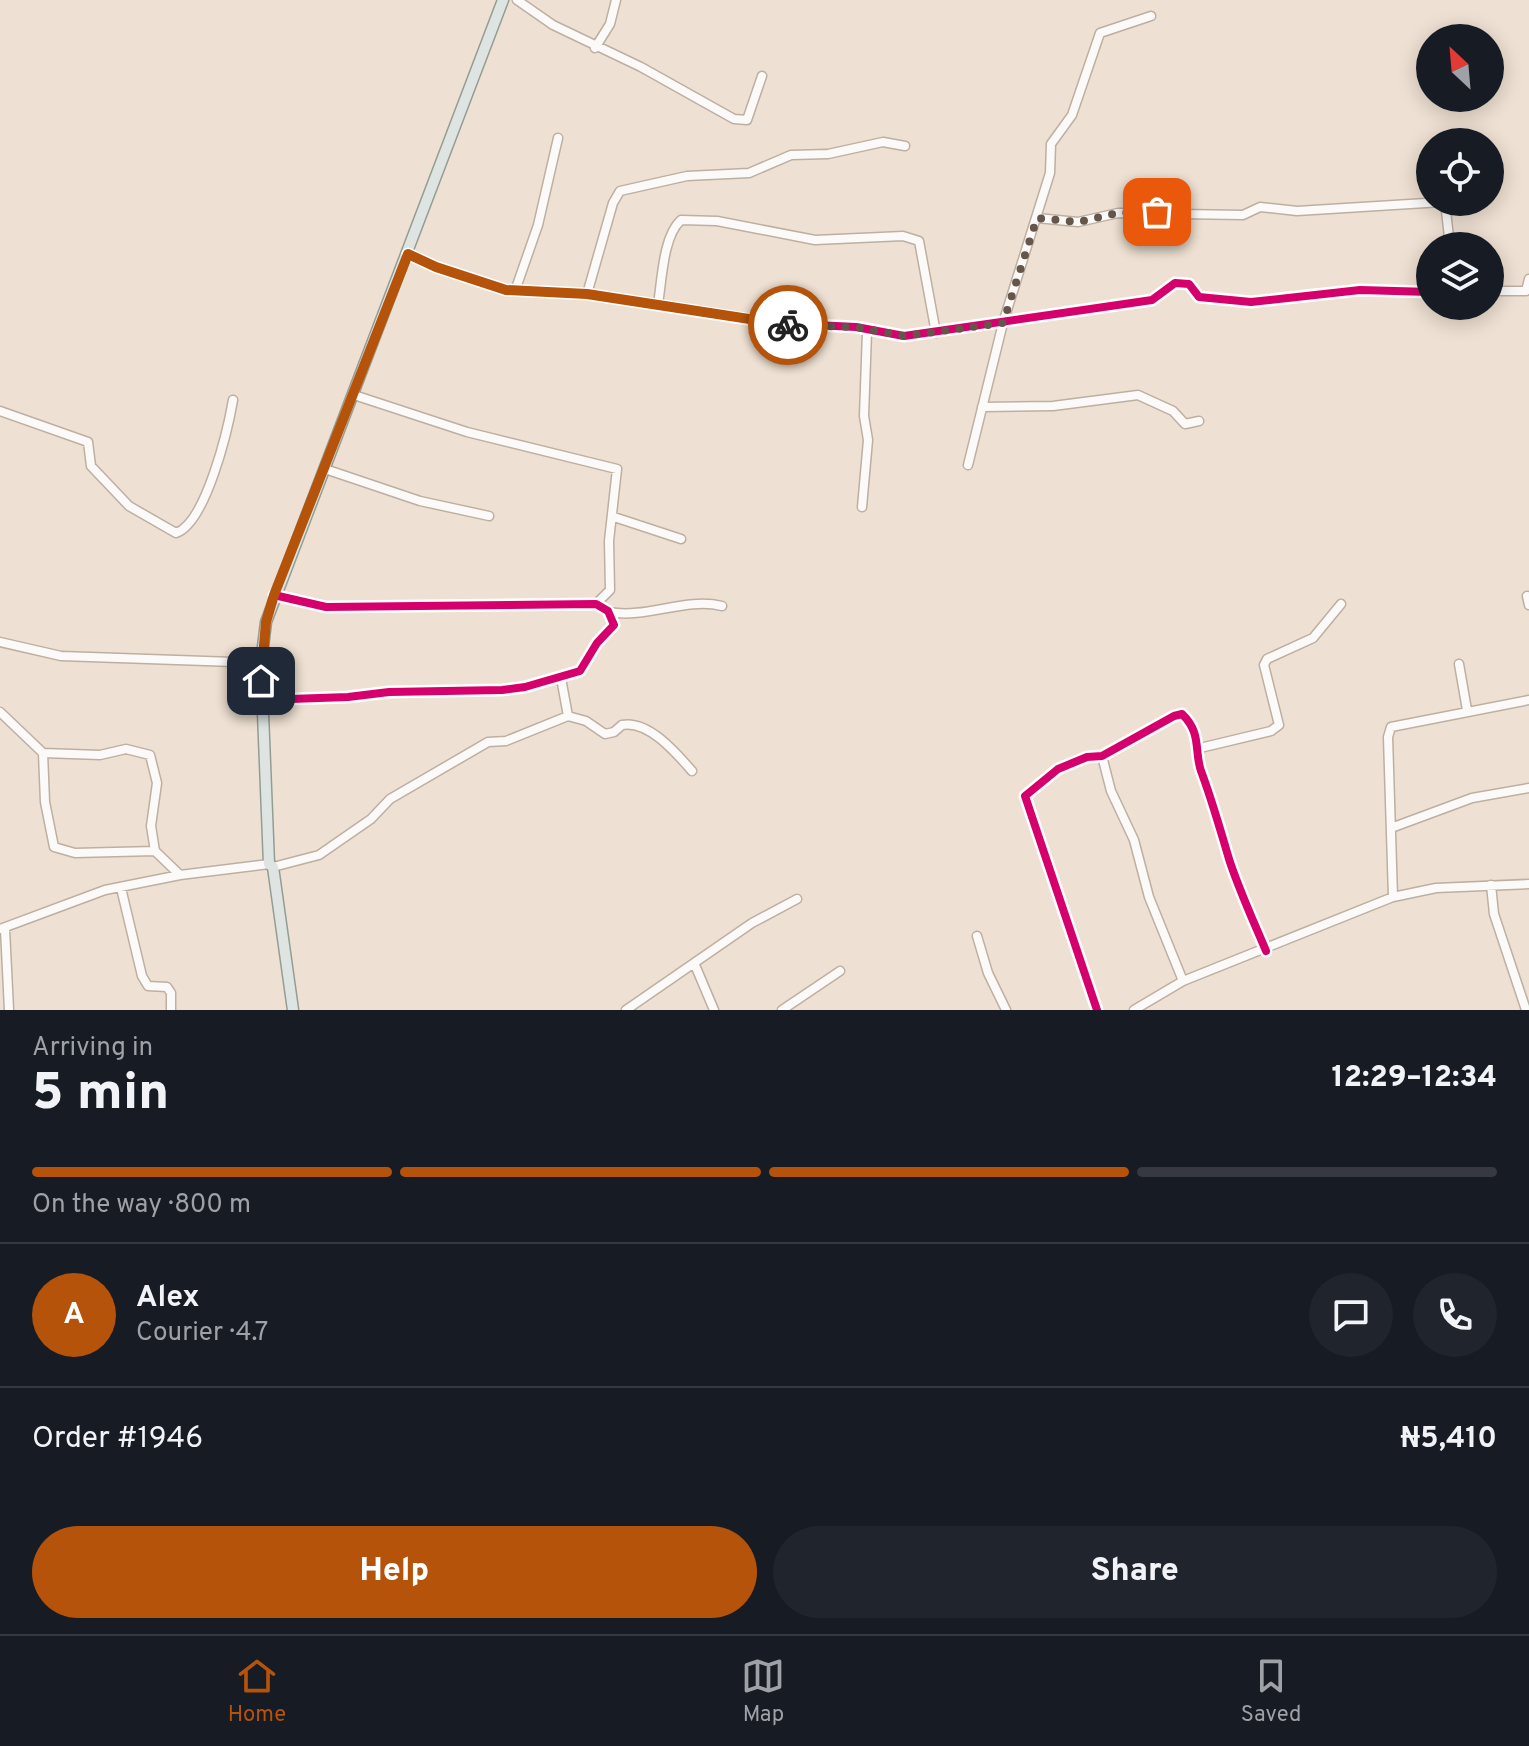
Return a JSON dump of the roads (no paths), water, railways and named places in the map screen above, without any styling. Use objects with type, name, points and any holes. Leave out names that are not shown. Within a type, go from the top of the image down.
[{"type":"main road","points":[[293,1008],[271,866],[262,700],[261,663],[274,595],[354,395],[503,0]]},
{"type":"street","points":[[517,0],[595,48],[641,67],[734,119],[747,120],[762,76]]},
{"type":"street","points":[[595,48],[610,24],[616,0]]},
{"type":"street","points":[[968,465],[994,370],[1003,323],[1050,173],[1051,144],[1072,115],[1094,42],[1100,33],[1151,16]]},
{"type":"street","points":[[515,291],[538,225],[558,138]]},
{"type":"street","points":[[587,294],[613,203],[620,191],[687,176],[749,173],[791,155],[828,154],[883,142],[905,146]]},
{"type":"street","points":[[1037,218],[1078,222],[1118,213],[1243,215],[1260,207],[1297,211],[1416,204]]},
{"type":"street","points":[[658,304],[671,238],[675,225],[681,220],[717,221],[815,240],[903,236],[919,241],[936,333]]},
{"type":"street","points":[[408,254],[488,286],[515,291],[587,294],[772,323],[856,327],[867,332],[904,336],[1152,300],[1175,283],[1189,284],[1199,297],[1251,302],[1360,290],[1416,292]]},
{"type":"street","points":[[1504,291],[1526,291],[1529,279]]},
{"type":"street","points":[[862,507],[868,440],[864,416],[867,332]]},
{"type":"street","points":[[354,395],[467,432],[617,469],[609,541],[610,590],[596,604]]},
{"type":"street","points":[[982,407],[1053,406],[1138,395],[1173,411],[1185,424],[1199,421]]},
{"type":"street","points":[[0,411],[88,442],[91,466],[129,506],[176,533],[185,528],[206,494],[225,447],[233,400]]},
{"type":"street","points":[[325,469],[420,501],[489,516]]},
{"type":"street","points":[[614,517],[681,539]]},
{"type":"street","points":[[274,595],[326,607],[596,604],[608,611],[627,615],[709,603],[722,606]]},
{"type":"street","points":[[1200,748],[1271,731],[1279,725],[1264,665],[1267,659],[1313,638],[1341,604]]},
{"type":"street","points":[[608,611],[614,625]]},
{"type":"street","points":[[262,700],[348,697],[389,692],[502,690],[561,678],[580,671],[614,625],[627,615]]},
{"type":"street","points":[[0,642],[50,655],[261,663]]},
{"type":"street","points":[[1459,664],[1467,710]]},
{"type":"street","points":[[561,678],[568,716]]},
{"type":"street","points":[[1393,897],[1388,737],[1391,727],[1529,700]]},
{"type":"street","points":[[0,712],[43,753],[100,755],[126,749],[150,755],[157,783],[151,826],[155,851],[180,875]]},
{"type":"street","points":[[1097,1010],[1025,796],[1058,769],[1087,757],[1102,756],[1149,727],[1182,714],[1200,748],[1201,771],[1209,785],[1228,855],[1266,951]]},
{"type":"street","points":[[9,1010],[3,929],[121,888],[180,875],[271,866],[319,855],[371,819],[390,799],[488,742],[506,741],[568,716],[586,721],[605,734],[614,732],[622,725],[635,725],[655,735],[692,771]]},
{"type":"street","points":[[43,753],[45,802],[54,847],[75,853],[155,851]]},
{"type":"street","points":[[1102,756],[1111,791],[1134,840],[1149,897],[1183,981]]},
{"type":"street","points":[[1391,828],[1472,798],[1529,788]]},
{"type":"street","points":[[1134,1010],[1183,981],[1266,951],[1313,926],[1393,897],[1436,888],[1529,884]]},
{"type":"street","points":[[1491,885],[1494,914],[1526,1010]]},
{"type":"street","points":[[121,888],[142,976],[148,986],[167,987],[171,993],[171,1010]]},
{"type":"street","points":[[626,1010],[752,923],[797,899]]},
{"type":"street","points":[[977,936],[988,973],[1006,1010]]},
{"type":"street","points":[[695,965],[714,1010]]},
{"type":"street","points":[[782,1010],[840,971]]}]
